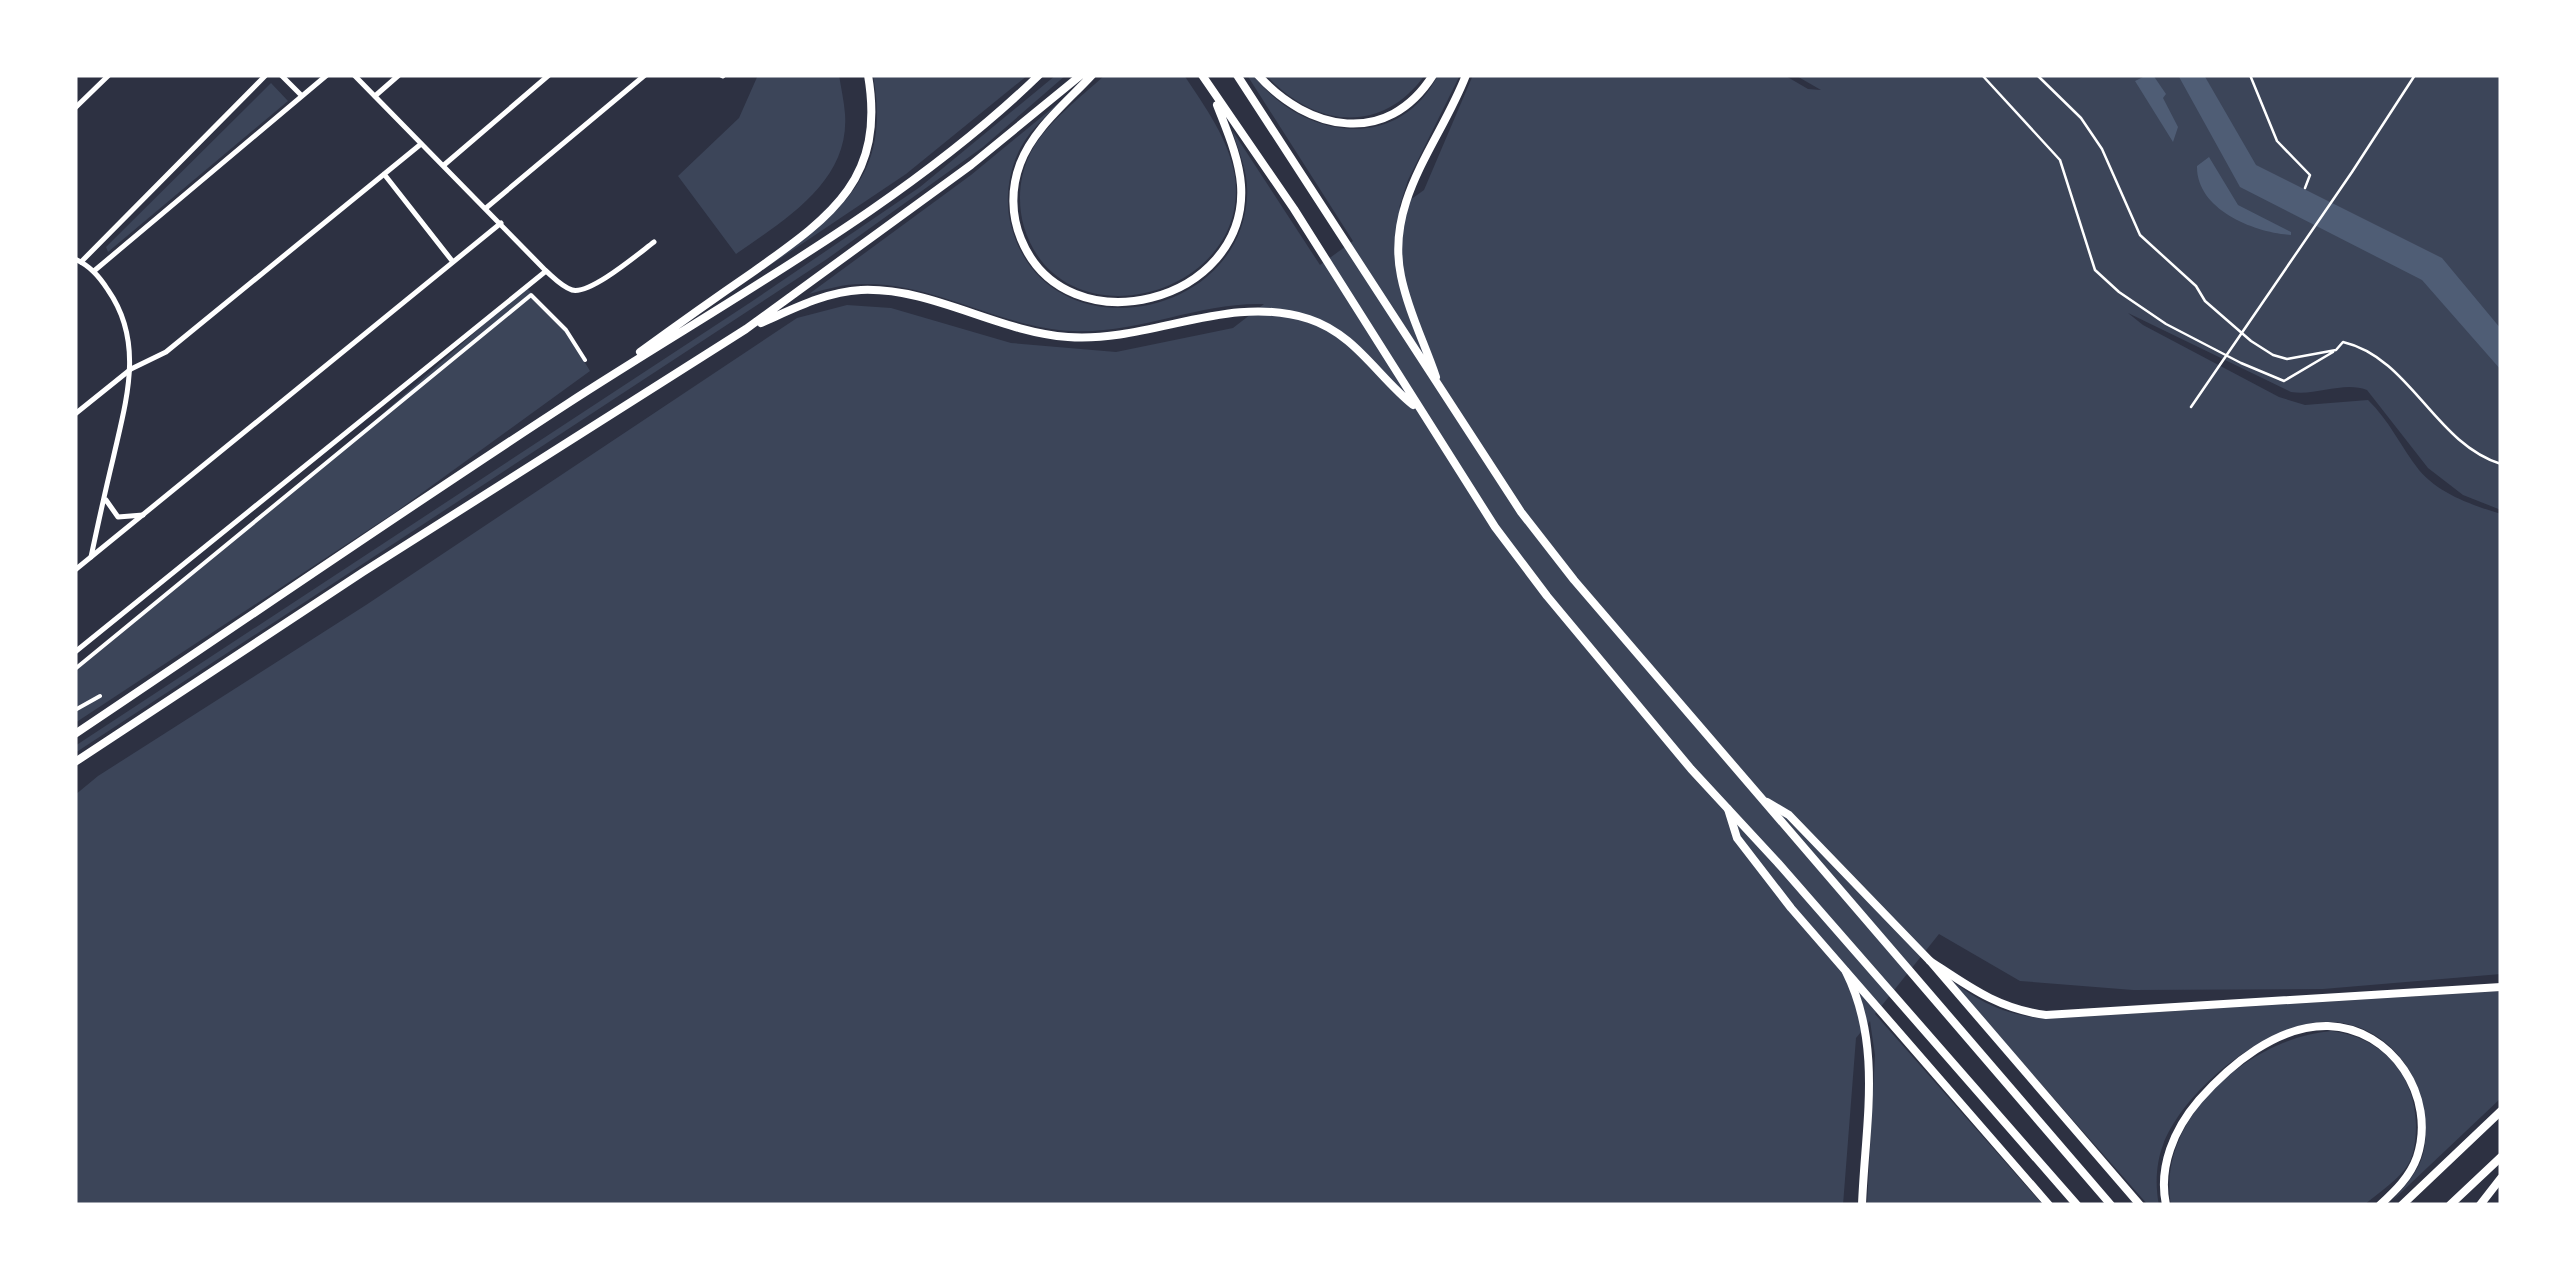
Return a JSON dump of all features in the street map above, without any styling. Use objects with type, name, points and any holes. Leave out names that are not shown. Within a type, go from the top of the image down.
[{"type":"main road","points":[[566,405],[802,237],[832,210],[866,156],[873,122],[868,75]]},
{"type":"main road","points":[[75,734],[566,405],[875,205],[983,124],[1040,75]]},
{"type":"main road","points":[[75,762],[364,572],[746,330],[971,165],[1081,75]]},
{"type":"main road","points":[[1092,75],[1025,152],[1015,182],[1014,210],[1025,248],[1049,278],[1080,297],[1111,303],[1149,300],[1182,286],[1207,269],[1229,240],[1237,222],[1241,186],[1232,145],[1212,91]]},
{"type":"main road","points":[[1202,75],[1294,209],[1416,408],[1495,527],[1548,596],[1728,809],[2077,1205]]},
{"type":"main road","points":[[1237,75],[1521,512],[1758,797],[2111,1205]]},
{"type":"main road","points":[[1258,75],[1279,97],[1304,114],[1335,124],[1349,124],[1395,112],[1422,91],[1433,75]]},
{"type":"main road","points":[[1439,386],[1403,285],[1400,235],[1413,181],[1466,75]]},
{"type":"main road","points":[[746,330],[822,296],[861,290],[917,297],[1007,326],[1071,337],[1138,332],[1225,313],[1272,311],[1337,331],[1391,388],[1416,408]]},
{"type":"main road","points":[[1758,797],[1789,815],[1930,961],[2140,1205]]},
{"type":"main road","points":[[1728,809],[1737,838],[1846,972],[2049,1205]]},
{"type":"main road","points":[[1930,961],[1989,1000],[2022,1012],[2046,1015],[2501,987]]},
{"type":"main road","points":[[1846,972],[1864,1016],[1870,1058],[1862,1205]]},
{"type":"main road","points":[[2166,1205],[2168,1154],[2191,1108],[2247,1056],[2291,1033],[2325,1026],[2370,1038],[2397,1060],[2416,1090],[2422,1122],[2416,1160],[2408,1176],[2380,1205]]},
{"type":"main road","points":[[2402,1205],[2501,1112]]},
{"type":"main road","points":[[2450,1205],[2501,1157]]},
{"type":"main road","points":[[2480,1205],[2501,1178]]},
{"type":"street","points":[[75,108],[108,75]]},
{"type":"street","points":[[92,557],[131,369],[122,312],[94,271],[78,260],[266,75]]},
{"type":"street","points":[[281,75],[302,96]]},
{"type":"street","points":[[94,271],[327,75]]},
{"type":"street","points":[[354,75],[567,288],[582,291],[654,242]]},
{"type":"street","points":[[374,96],[399,75]]},
{"type":"street","points":[[444,166],[549,75]]},
{"type":"street","points":[[486,208],[644,75]]},
{"type":"street","points":[[75,414],[131,369],[166,352],[421,144]]},
{"type":"street","points":[[384,174],[453,262]]},
{"type":"street","points":[[75,570],[500,224]]},
{"type":"street","points":[[75,652],[546,271]]},
{"type":"street","points":[[75,670],[531,295],[566,330],[586,360]]},
{"type":"street","points":[[104,496],[118,516],[143,515]]},
{"type":"street","points":[[75,710],[100,696]]},
{"type":"path","points":[[1982,75],[2060,160],[2095,270],[2119,292],[2166,324],[2284,381],[2343,342],[2359,346],[2395,371],[2466,447],[2501,464]]},
{"type":"path","points":[[2037,75],[2081,118],[2102,149],[2140,235],[2196,286],[2205,300],[2273,355],[2287,359],[2336,350]]},
{"type":"path","points":[[2250,75],[2278,141],[2310,175],[2305,188]]},
{"type":"path","points":[[2192,407],[2414,75]]},
{"type":"shaded area","points":[[758,75],[839,75],[844,138],[837,160],[810,197],[736,254],[678,176],[739,118]]},
{"type":"shaded area","points":[[873,75],[1028,75],[906,174],[766,268],[837,209],[867,166],[875,141],[877,111]]},
{"type":"shaded area","points":[[1056,75],[1066,75],[983,147],[827,259],[75,753],[75,746],[920,187]]},
{"type":"shaded area","points":[[1105,75],[1184,75],[1222,136],[1235,177],[1232,218],[1214,252],[1185,277],[1149,292],[1111,296],[1075,287],[1044,264],[1022,218],[1022,180],[1031,152],[1055,121]]},
{"type":"shaded area","points":[[1247,75],[1253,75],[1296,113],[1321,124],[1348,129],[1374,127],[1398,118],[1420,101],[1438,75],[1460,75],[1408,180],[1399,208],[1424,190],[1473,75],[1784,75],[1808,89],[1821,90],[1795,75],[2501,75],[2501,510],[2463,495],[2428,468],[2367,390],[2349,387],[2291,392],[2128,313],[2143,325],[2279,397],[2305,405],[2368,400],[2436,486],[2501,514],[2501,974],[2323,989],[2133,990],[2020,981],[1939,934],[1875,1014],[2043,1205],[1867,1205],[1875,1055],[1870,1021],[1856,1038],[1843,1205],[75,1205],[75,795],[98,776],[366,605],[797,318],[847,305],[891,308],[1011,343],[1116,352],[1233,328],[1264,304],[1216,308],[1121,328],[1073,331],[1020,322],[889,285],[849,285],[809,294],[971,175],[1067,96],[1021,147],[1013,166],[1008,198],[1012,229],[1032,269],[1063,294],[1100,307],[1140,306],[1179,295],[1212,272],[1236,239],[1247,197],[1245,171],[1232,130],[1320,265],[1353,241]]},
{"type":"shaded area","points":[[1266,75],[1425,75],[1388,108],[1367,116],[1346,117],[1304,105]]},
{"type":"shaded area","points":[[2153,75],[2166,94],[2163,98],[2178,127],[2173,142],[2135,81]]},
{"type":"shaded area","points":[[2178,75],[2204,75],[2256,165],[2442,258],[2501,329],[2501,370],[2422,280],[2240,187]]},
{"type":"shaded area","points":[[271,83],[288,101],[108,252],[106,247]]},
{"type":"shaded area","points":[[2209,157],[2238,205],[2291,235],[2245,224],[2217,207],[2199,182],[2197,166]]},
{"type":"shaded area","points":[[526,287],[563,326],[590,371],[397,511],[75,723],[75,669],[337,454]]},
{"type":"shaded area","points":[[1943,973],[1991,1005],[2046,1019],[2501,991],[2501,1098],[2392,1201],[2416,1171],[2424,1150],[2426,1126],[2415,1080],[2386,1043],[2367,1030],[2344,1023],[2319,1022],[2297,1027],[2273,1036],[2227,1065],[2188,1104],[2173,1124],[2161,1152],[2157,1175],[2159,1205],[2148,1205]]},
{"type":"shaded area","points":[[2331,1031],[2366,1041],[2402,1074],[2416,1125],[2411,1159],[2400,1175],[2364,1205],[2171,1205],[2170,1173],[2178,1142],[2194,1113],[2215,1088],[2270,1049]]}]
